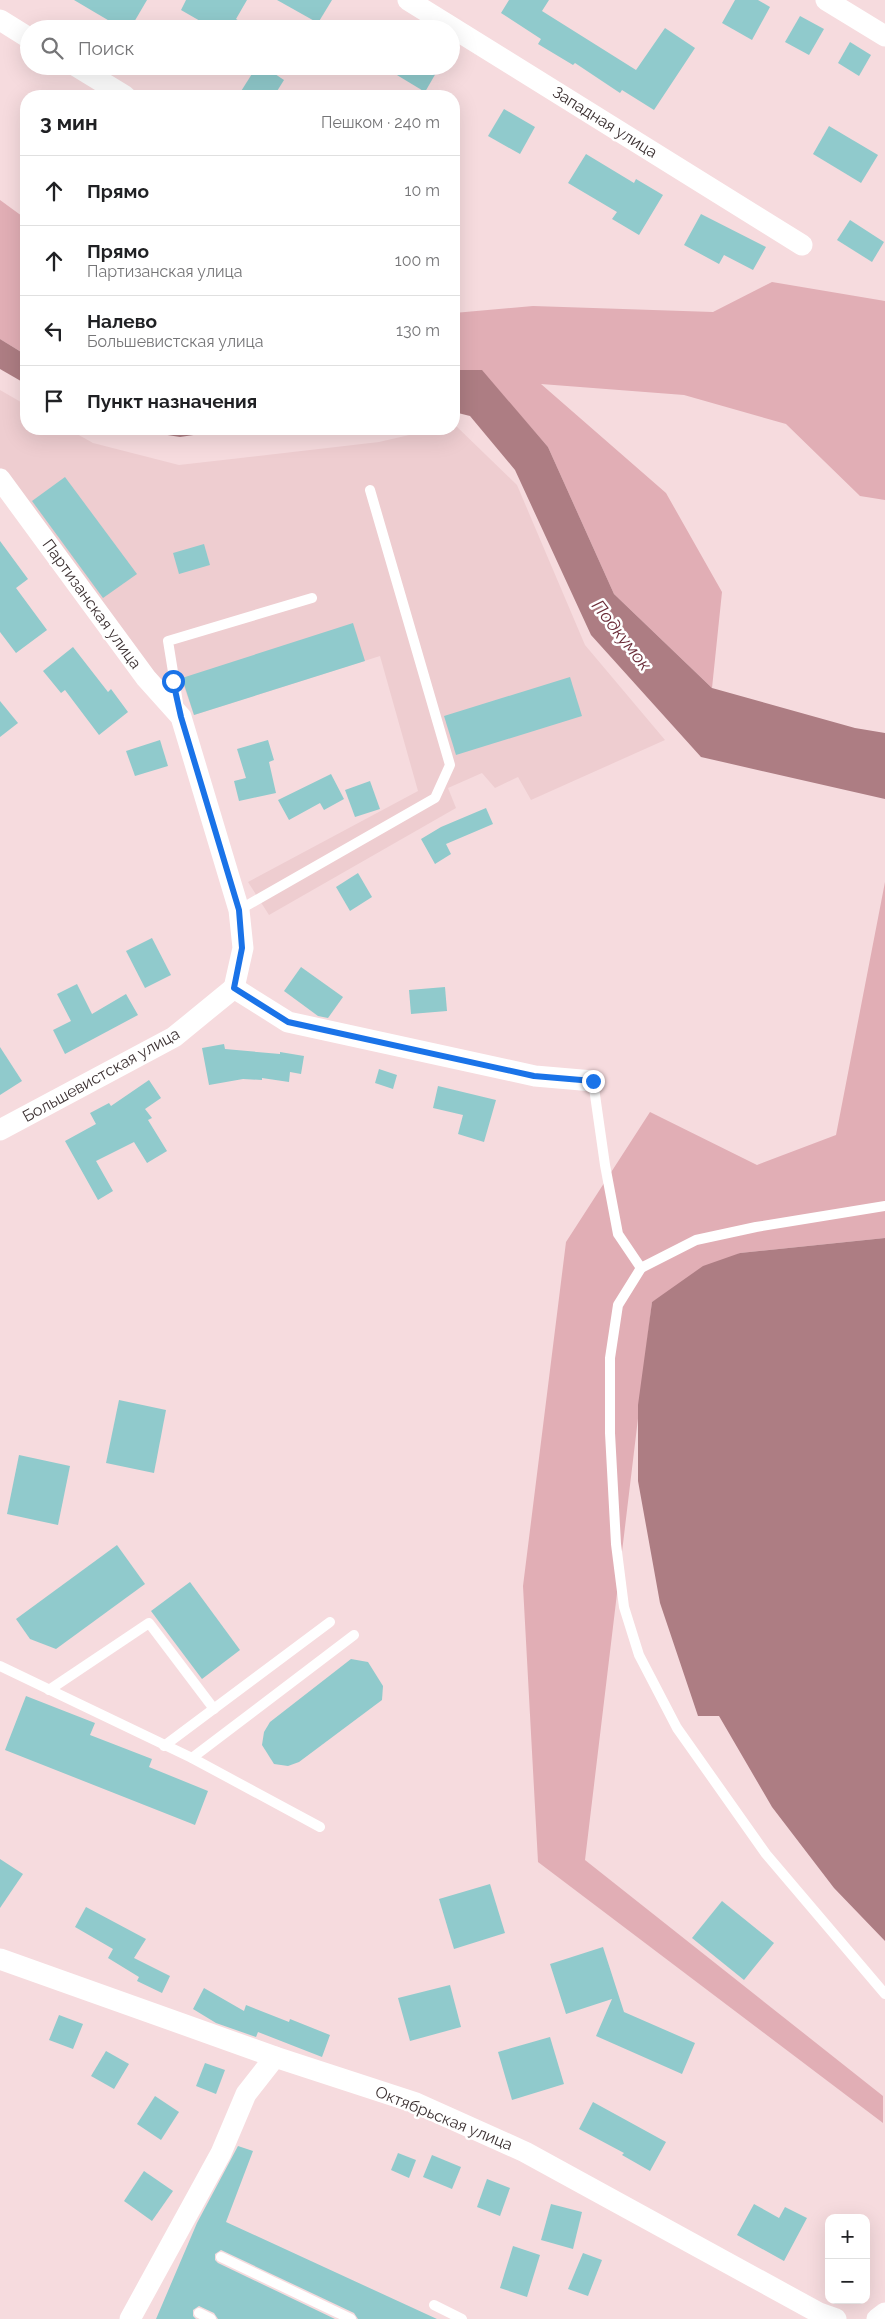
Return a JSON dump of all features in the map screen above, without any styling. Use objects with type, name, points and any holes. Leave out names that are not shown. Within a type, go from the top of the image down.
[{"type":"street","name":"Западная улица","points":[[408,0],[440,20]]},
{"type":"street","points":[[826,0],[885,36]]},
{"type":"street","points":[[0,20],[20,32]]},
{"type":"street","name":"Западная улица","points":[[460,32],[802,244]]},
{"type":"street","points":[[90,75],[114,90]]},
{"type":"street","name":"Партизанская улица","points":[[0,479],[146,678],[181,717],[239,910],[242,948],[234,988]]},
{"type":"street","points":[[234,988],[288,1022],[534,1076],[593,1081]]},
{"type":"street","name":"Большевистская улица","points":[[0,1130],[174,1037],[234,988]]},
{"type":"street","name":"Октябрьская улица","points":[[0,1959],[275,2057],[416,2103],[526,2152],[819,2313],[836,2319]]},
{"type":"street","points":[[130,2319],[221,2153],[246,2094],[275,2057]]},
{"type":"street","points":[[877,2319],[885,2313]]},
{"type":"lane","points":[[239,910],[435,798],[450,765],[370,490]]},
{"type":"lane","points":[[181,717],[173,681],[168,641],[312,598]]},
{"type":"lane","points":[[593,1081],[605,1165],[618,1234],[641,1268]]},
{"type":"lane","points":[[885,1206],[756,1227],[696,1240],[641,1268],[618,1305],[610,1358],[610,1433],[616,1544],[624,1607],[640,1655],[676,1728],[766,1854],[885,1994]]},
{"type":"lane","points":[[164,1746],[330,1622]]},
{"type":"lane","points":[[49,1690],[149,1623],[214,1709]]},
{"type":"lane","points":[[192,1758],[354,1635]]},
{"type":"lane","points":[[0,1666],[192,1758],[320,1827]]},
{"type":"lane","points":[[221,2257],[351,2319]]},
{"type":"lane","points":[[434,2306],[462,2319]]},
{"type":"lane","points":[[199,2313],[211,2319]]},
{"type":"shaded area","points":[[0,200],[20,215],[20,351],[0,339]]},
{"type":"shaded area","points":[[772,282],[885,301],[885,500],[860,496],[786,424],[684,395],[541,384],[666,493],[722,592],[712,688],[614,594],[548,447],[482,371],[460,370],[460,312],[533,306],[713,312]]},
{"type":"shaded area","points":[[0,390],[20,402],[20,435],[79,435],[93,443],[179,465],[379,442],[409,435],[460,435],[460,430],[517,485],[585,645],[665,740],[531,800],[518,777],[495,788],[482,773],[448,788],[456,808],[269,915],[248,882],[418,791],[380,656],[194,715],[181,678],[147,690],[0,482]]},
{"type":"shaded area","points":[[885,882],[885,1238],[740,1253],[652,1302],[585,1860],[883,2096],[883,2123],[538,1862],[523,1586],[566,1242],[650,1112],[757,1165],[836,1135]]},
{"type":"water","points":[[0,339],[20,351],[20,381],[0,369]]},
{"type":"water","name":"Подкумок","points":[[460,370],[482,370],[548,447],[614,594],[712,688],[855,728],[885,733],[885,799],[701,757],[591,635],[515,470],[470,416],[460,414]]},
{"type":"water","points":[[168,435],[194,435],[180,437]]},
{"type":"water","points":[[885,1238],[885,1941],[834,1888],[772,1807],[719,1716],[698,1716],[660,1603],[638,1481],[638,1405],[652,1302],[703,1266],[740,1253]]},
{"type":"building","points":[[74,0],[147,0],[135,20],[108,20]]},
{"type":"building","points":[[186,0],[247,0],[236,19],[238,20],[198,20],[181,10]]},
{"type":"building","points":[[277,0],[332,0],[320,20],[313,20]]},
{"type":"building","points":[[509,0],[549,0],[542,11],[636,70],[665,28],[695,48],[654,110],[622,90],[620,93],[575,63],[573,65],[538,44],[541,39],[501,13]]},
{"type":"building","points":[[735,0],[758,0],[770,7],[752,40],[722,23]]},
{"type":"building","points":[[800,16],[824,29],[809,55],[785,42]]},
{"type":"building","points":[[850,42],[871,55],[859,76],[838,63]]},
{"type":"building","points":[[251,75],[276,75],[284,80],[278,90],[242,90]]},
{"type":"building","points":[[397,75],[435,75],[426,90],[422,90]]},
{"type":"building","points":[[504,109],[535,127],[520,154],[488,136]]},
{"type":"building","points":[[829,126],[878,155],[861,183],[813,154]]},
{"type":"building","points":[[586,154],[634,183],[636,179],[663,195],[639,235],[612,219],[617,212],[568,183]]},
{"type":"building","points":[[701,214],[766,247],[753,270],[724,255],[719,264],[684,245]]},
{"type":"building","points":[[850,220],[884,242],[872,262],[837,240]]},
{"type":"building","points":[[65,477],[137,574],[103,598],[32,501]]},
{"type":"building","points":[[0,541],[28,579],[16,588],[47,630],[16,653],[0,632]]},
{"type":"building","points":[[204,544],[210,565],[179,574],[173,553]]},
{"type":"building","points":[[353,623],[365,661],[194,715],[182,678]]},
{"type":"building","points":[[73,647],[108,692],[111,689],[128,712],[99,735],[65,690],[61,693],[43,671]]},
{"type":"building","points":[[570,677],[582,716],[456,755],[444,716]]},
{"type":"building","points":[[0,701],[18,723],[0,737]]},
{"type":"building","points":[[160,740],[168,766],[135,776],[126,751]]},
{"type":"building","points":[[268,740],[274,760],[269,762],[276,793],[239,801],[234,781],[246,778],[237,749]]},
{"type":"building","points":[[331,774],[344,799],[324,810],[320,803],[289,820],[278,800]]},
{"type":"building","points":[[370,781],[380,809],[355,817],[345,790]]},
{"type":"building","points":[[486,808],[493,824],[446,844],[451,854],[435,864],[421,839],[441,827]]},
{"type":"building","points":[[358,873],[372,897],[350,911],[336,887]]},
{"type":"building","points":[[152,938],[171,975],[145,988],[126,951]]},
{"type":"building","points":[[301,967],[343,997],[328,1018],[318,1016],[284,991]]},
{"type":"building","points":[[77,984],[92,1014],[126,994],[138,1015],[65,1054],[53,1030],[71,1021],[57,994]]},
{"type":"building","points":[[445,987],[447,1011],[411,1014],[409,990]]},
{"type":"building","points":[[224,1044],[225,1049],[280,1054],[280,1052],[304,1056],[301,1074],[290,1072],[289,1082],[262,1078],[262,1080],[243,1079],[209,1085],[202,1048]]},
{"type":"building","points":[[0,1047],[22,1081],[0,1095]]},
{"type":"building","points":[[379,1069],[397,1075],[393,1089],[375,1083]]},
{"type":"building","points":[[149,1080],[161,1098],[145,1109],[152,1118],[148,1120],[167,1151],[147,1163],[134,1142],[96,1161],[113,1191],[98,1200],[65,1141],[96,1124],[90,1113],[109,1103],[111,1106]]},
{"type":"building","points":[[438,1086],[496,1100],[484,1142],[458,1134],[463,1115],[433,1108]]},
{"type":"building","points":[[119,1400],[166,1410],[154,1473],[106,1463]]},
{"type":"building","points":[[19,1455],[70,1466],[58,1525],[7,1514]]},
{"type":"building","points":[[117,1545],[145,1584],[56,1649],[30,1639],[16,1619]]},
{"type":"building","points":[[190,1582],[240,1650],[202,1679],[151,1611]]},
{"type":"building","points":[[351,1659],[368,1662],[383,1686],[382,1700],[299,1762],[288,1766],[274,1764],[262,1745],[264,1732],[270,1722]]},
{"type":"building","points":[[26,1696],[95,1723],[90,1735],[152,1759],[149,1767],[208,1791],[195,1825],[5,1750]]},
{"type":"building","points":[[0,1859],[23,1874],[0,1908]]},
{"type":"building","points":[[490,1884],[505,1933],[454,1949],[439,1899]]},
{"type":"building","points":[[722,1901],[774,1943],[744,1980],[692,1938]]},
{"type":"building","points":[[86,1907],[146,1939],[134,1958],[170,1976],[162,1993],[137,1981],[139,1977],[108,1958],[113,1949],[75,1927]]},
{"type":"building","points":[[603,1947],[624,2012],[695,2043],[682,2074],[596,2036],[612,1999],[566,2014],[550,1964]]},
{"type":"building","points":[[450,1985],[461,2027],[410,2041],[398,1998]]},
{"type":"building","points":[[204,1988],[244,2011],[246,2005],[289,2022],[290,2019],[330,2035],[322,2057],[258,2032],[256,2037],[216,2023],[193,2009]]},
{"type":"building","points":[[59,2015],[83,2024],[73,2049],[49,2040]]},
{"type":"building","points":[[550,2037],[564,2084],[512,2100],[498,2052]]},
{"type":"building","points":[[106,2051],[129,2064],[114,2089],[91,2076]]},
{"type":"building","points":[[205,2063],[225,2070],[216,2094],[196,2086]]},
{"type":"building","points":[[155,2096],[179,2112],[161,2140],[137,2124]]},
{"type":"building","points":[[593,2102],[666,2142],[650,2171],[622,2155],[624,2153],[579,2129]]},
{"type":"building","points":[[238,2146],[253,2151],[226,2222],[437,2319],[358,2319],[354,2313],[221,2250],[215,2254],[215,2260],[218,2263],[335,2319],[218,2319],[214,2313],[199,2306],[193,2310],[193,2316],[196,2319],[156,2319],[197,2223]]},
{"type":"building","points":[[398,2153],[416,2160],[409,2178],[391,2170]]},
{"type":"building","points":[[432,2155],[461,2167],[452,2189],[423,2177]]},
{"type":"building","points":[[144,2171],[173,2191],[152,2221],[124,2201]]},
{"type":"building","points":[[487,2179],[510,2188],[500,2216],[477,2207]]},
{"type":"building","points":[[551,2204],[582,2212],[573,2249],[541,2240]]},
{"type":"building","points":[[754,2204],[779,2218],[785,2207],[807,2218],[784,2261],[737,2235]]},
{"type":"building","points":[[513,2246],[540,2255],[527,2297],[500,2288]]},
{"type":"building","points":[[583,2253],[602,2260],[588,2296],[568,2289]]},
{"type":"route","points":[[173,681],[181,717],[239,910],[242,948],[234,988],[288,1022],[534,1076],[593,1081]]}]
